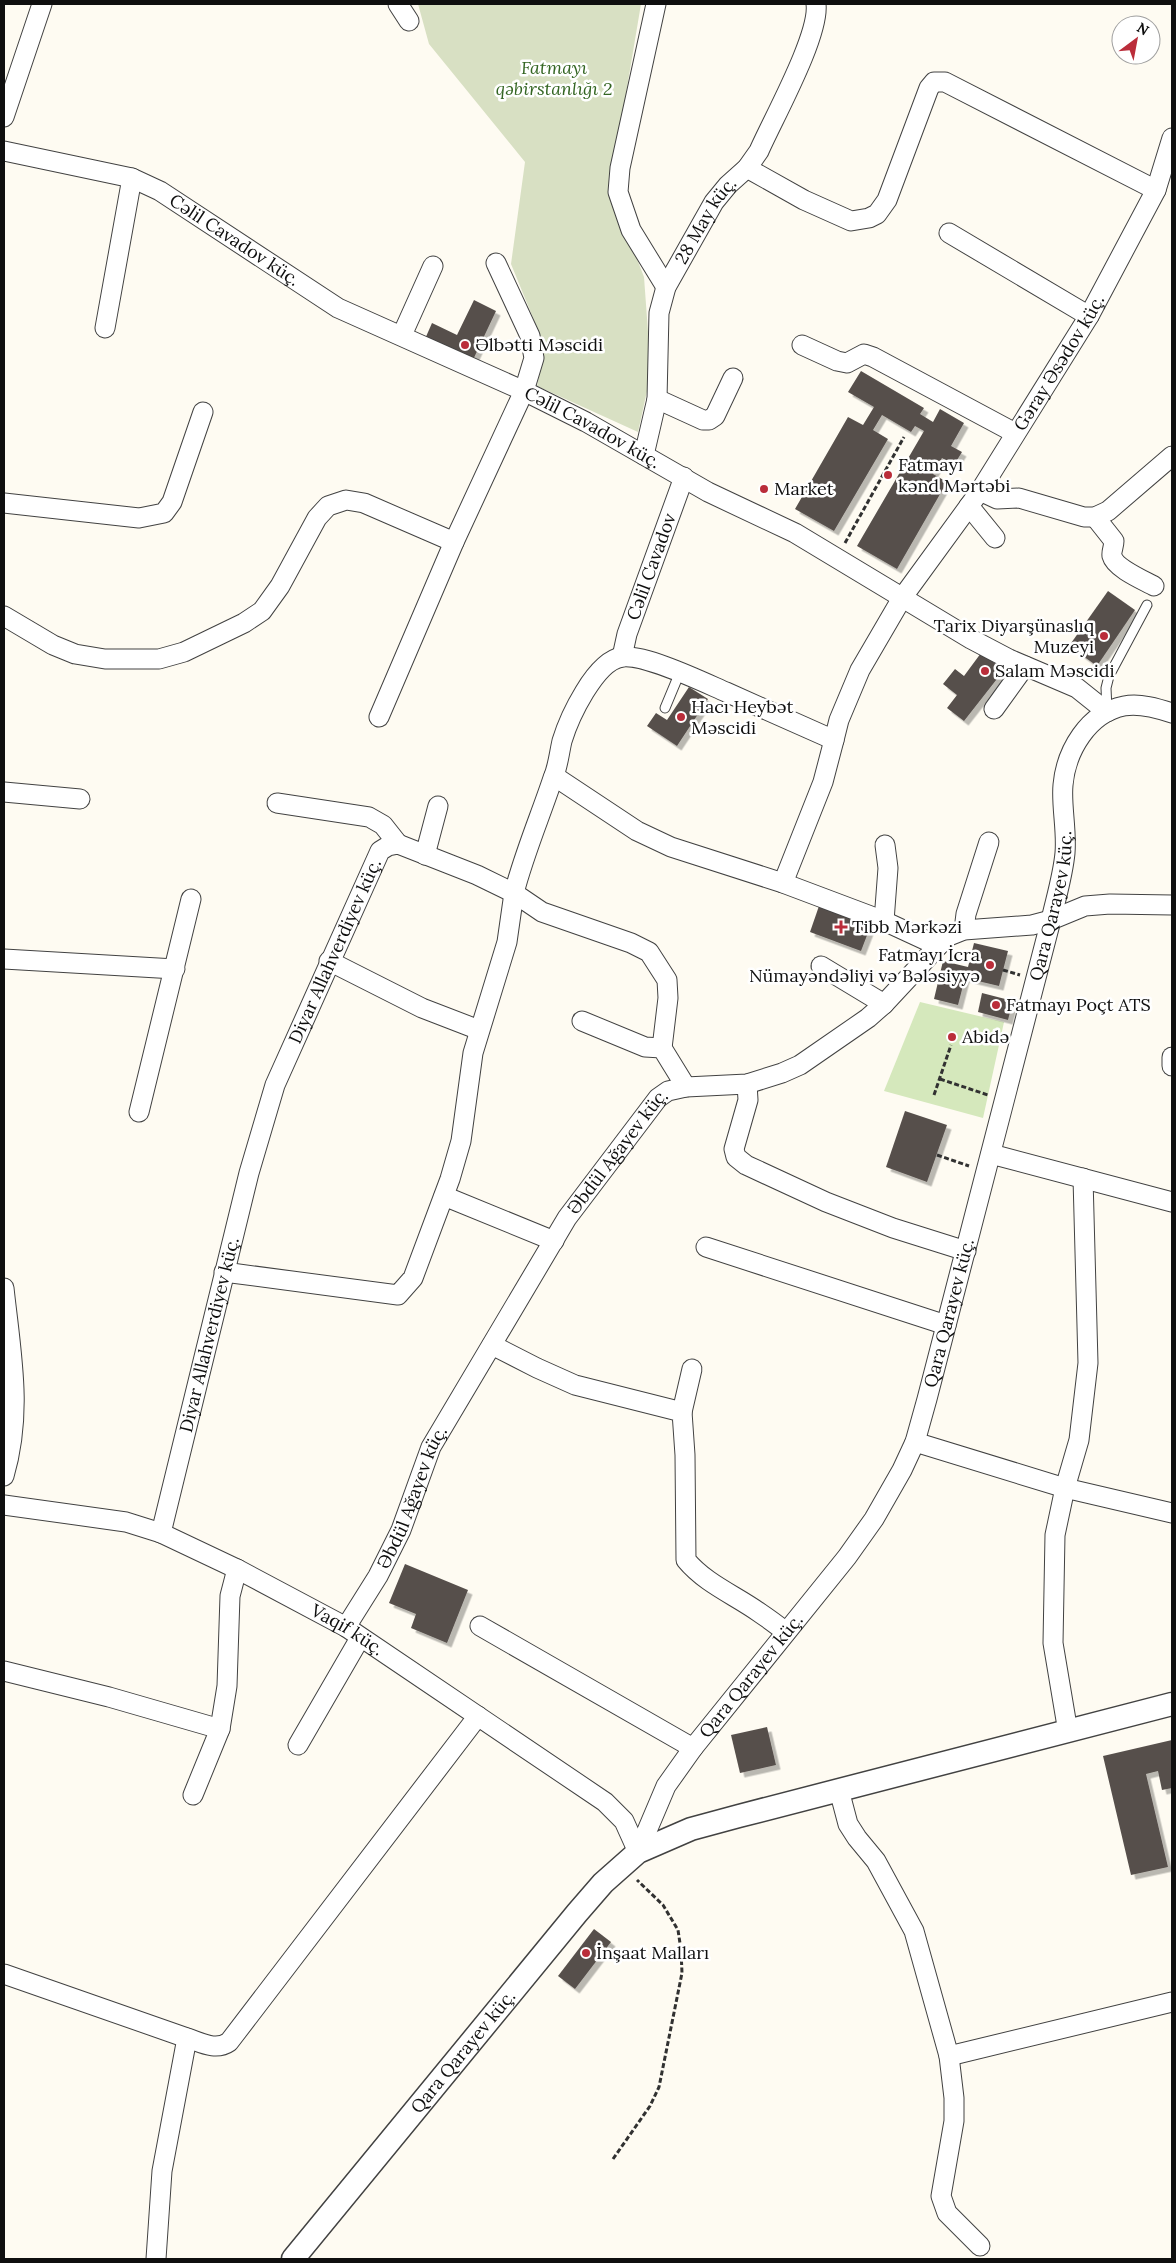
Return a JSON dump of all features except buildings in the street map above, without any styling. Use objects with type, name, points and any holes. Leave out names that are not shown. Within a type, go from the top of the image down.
[{"type":"street","points":[[4,117],[42,4]]},
{"type":"street","points":[[398,4],[409,21]]},
{"type":"street","points":[[656,4],[620,168],[618,192],[631,230],[666,287]]},
{"type":"street","name":"28 May küç.","points":[[644,455],[657,398],[660,313],[666,287],[714,202],[728,185],[747,168],[759,151],[812,36],[817,12],[816,4]]},
{"type":"street","points":[[747,168],[804,200],[851,221],[869,218],[878,214],[887,200],[929,88],[934,82],[945,82],[1156,190]]},
{"type":"street","name":"Gəray Əsədov küç.","points":[[902,598],[980,491],[1089,316],[1156,190],[1172,138]]},
{"type":"street","name":"Cəlil Cavadov küç.","points":[[4,151],[132,178],[160,191],[338,308],[524,391],[586,422],[708,492],[795,533],[971,639],[1025,666],[1077,688],[1107,712]]},
{"type":"street","points":[[105,328],[132,178]]},
{"type":"street","points":[[949,233],[1089,316]]},
{"type":"street","points":[[379,718],[454,542],[524,391],[534,358],[530,336],[496,263]]},
{"type":"street","points":[[402,335],[433,266]]},
{"type":"street","points":[[802,345],[847,363],[864,354],[873,357],[1015,433]]},
{"type":"street","points":[[657,398],[702,420],[709,420],[715,416],[733,378]]},
{"type":"street","points":[[4,502],[139,518],[164,514],[172,502],[203,412]]},
{"type":"street","points":[[980,491],[997,499],[1020,498],[1084,517],[1095,517],[1108,511],[1172,456]]},
{"type":"street","name":"Cəlil Cavadov","points":[[622,657],[627,634],[684,478]]},
{"type":"street","points":[[4,616],[53,645],[75,654],[105,659],[159,659],[184,652],[244,623],[262,611],[280,586],[317,518],[328,506],[346,500],[364,503],[454,542]]},
{"type":"street","points":[[969,506],[995,538]]},
{"type":"street","points":[[1095,517],[1114,541],[1112,558],[1126,571],[1154,586]]},
{"type":"street","points":[[783,883],[823,782],[839,720],[860,670],[902,598]]},
{"type":"street","points":[[224,1272],[398,1295],[413,1278],[444,1196],[461,1141],[473,1053],[507,942],[514,893],[522,862],[554,776],[563,740],[572,716],[591,682],[606,665],[622,657],[646,661],[680,672],[834,740]]},
{"type":"street","points":[[994,709],[1025,666]]},
{"type":"street","points":[[1107,712],[1123,706],[1138,705],[1172,713]]},
{"type":"street","name":"Qara Qarayev küç.","points":[[630,1859],[666,1786],[693,1748],[847,1557],[874,1519],[898,1478],[915,1442],[1006,1101],[1051,920],[1065,856],[1065,820],[1062,787],[1065,771],[1071,753],[1081,736],[1093,721],[1107,712]]},
{"type":"street","points":[[554,776],[637,831],[671,847],[783,883],[884,921],[938,946]]},
{"type":"street","points":[[4,792],[80,799]]},
{"type":"street","points":[[277,803],[369,817],[383,825],[398,844]]},
{"type":"street","points":[[425,855],[438,806]]},
{"type":"street","points":[[964,930],[966,914],[989,842]]},
{"type":"street","name":"Diyar Allahverdiyev küç.","points":[[161,1533],[249,1173],[275,1085],[380,851],[388,846],[398,844],[486,879],[514,893],[542,912],[630,943],[649,952],[667,980],[668,998],[662,1048]]},
{"type":"street","points":[[884,921],[888,868],[885,845]]},
{"type":"street","points":[[139,1112],[191,898]]},
{"type":"street","name":"Əbdül Ağayev küç.","points":[[298,1745],[401,1530],[431,1447],[567,1218],[658,1098],[668,1091],[686,1087],[747,1084],[800,1065],[868,1018],[884,1004],[938,946],[949,936],[964,930],[1032,925],[1051,920],[1085,906],[1110,904],[1172,905]]},
{"type":"street","points":[[4,959],[175,968]]},
{"type":"street","points":[[329,961],[422,1008],[479,1030]]},
{"type":"street","points":[[821,966],[884,1004]]},
{"type":"street","points":[[582,1021],[646,1047],[662,1048],[686,1087]]},
{"type":"street","points":[[1172,1057],[1172,1066]]},
{"type":"street","points":[[747,1084],[748,1100],[734,1150],[736,1157],[746,1165],[826,1202],[884,1225],[966,1251]]},
{"type":"street","points":[[989,1163],[1084,1178],[1172,1202]]},
{"type":"street","points":[[1068,1732],[1053,1643],[1055,1535],[1065,1488],[1079,1440],[1088,1362],[1084,1178]]},
{"type":"street","points":[[444,1196],[554,1241]]},
{"type":"street","points":[[706,1247],[946,1325]]},
{"type":"street","points":[[4,1288],[14,1379],[15,1416],[12,1449],[4,1476]]},
{"type":"street","points":[[492,1345],[537,1368],[575,1384],[682,1412]]},
{"type":"street","points":[[692,1368],[682,1412],[685,1455],[686,1560],[694,1570],[786,1632]]},
{"type":"street","points":[[915,1442],[1065,1488],[1172,1513]]},
{"type":"street","name":"Vaqif küç.","points":[[4,1505],[126,1522],[161,1533],[237,1569],[353,1633],[605,1802],[624,1822],[630,1859]]},
{"type":"street","points":[[193,1795],[220,1729],[227,1686],[230,1596],[237,1569]]},
{"type":"street","points":[[480,1626],[693,1748]]},
{"type":"street","points":[[4,1671],[109,1697],[220,1729]]},
{"type":"street","name":"Qara Qarayev küç.","points":[[293,2259],[602,1883],[630,1859],[691,1829],[1172,1704]]},
{"type":"street","points":[[4,1974],[187,2038],[215,2047],[223,2047],[229,2042],[478,1716]]},
{"type":"street","points":[[839,1790],[848,1824],[876,1861],[914,1931],[950,2056],[954,2121],[941,2196],[947,2213],[980,2246]]},
{"type":"street","points":[[950,2056],[1172,2002]]},
{"type":"street","points":[[156,2259],[162,2171],[187,2038]]},
{"type":"lane","points":[[1107,712],[1106,688],[1109,676],[1147,605]]},
{"type":"lane","points":[[665,708],[680,672]]},
{"type":"path","points":[[837,557],[904,437]]},
{"type":"path","points":[[934,1095],[951,1044]]},
{"type":"path","points":[[940,1079],[1006,1101]]},
{"type":"path","points":[[937,1155],[989,1163]]},
{"type":"path","points":[[613,2159],[650,2106],[660,2087],[682,1972],[678,1930],[630,1859]]},
{"type":"green space","name":"Fatmayı qəbirstanlığı 2","points":[[418,4],[641,4],[610,189],[644,277],[651,373],[638,432],[537,386],[545,347],[511,264],[525,162],[429,44]]},
{"type":"green space","points":[[920,1002],[1004,1022],[983,1118],[884,1091]]},
{"type":"place","name":"Əlbətti Məscidi","points":[[465,345]]},
{"type":"place","name":"Fatmayı kənd Mərtəbi","points":[[888,475]]},
{"type":"place","name":"Market","points":[[764,489]]},
{"type":"place","name":"Tarix Diyarşünaslıq Muzeyi","points":[[1104,636]]},
{"type":"place","name":"Salam Məscidi","points":[[985,671]]},
{"type":"place","name":"Hacı Heybət Məscidi","points":[[681,717]]},
{"type":"place","name":"Tibb Mərkəzi","points":[[841,927]]},
{"type":"place","name":"Fatmayı İcra Nümayəndəliyi və Bələsiyyə","points":[[990,965]]},
{"type":"place","name":"Fatmayı Poçt ATS","points":[[996,1005]]},
{"type":"place","name":"Abidə","points":[[952,1037]]},
{"type":"place","name":"İnşaat Malları","points":[[586,1953]]}]
